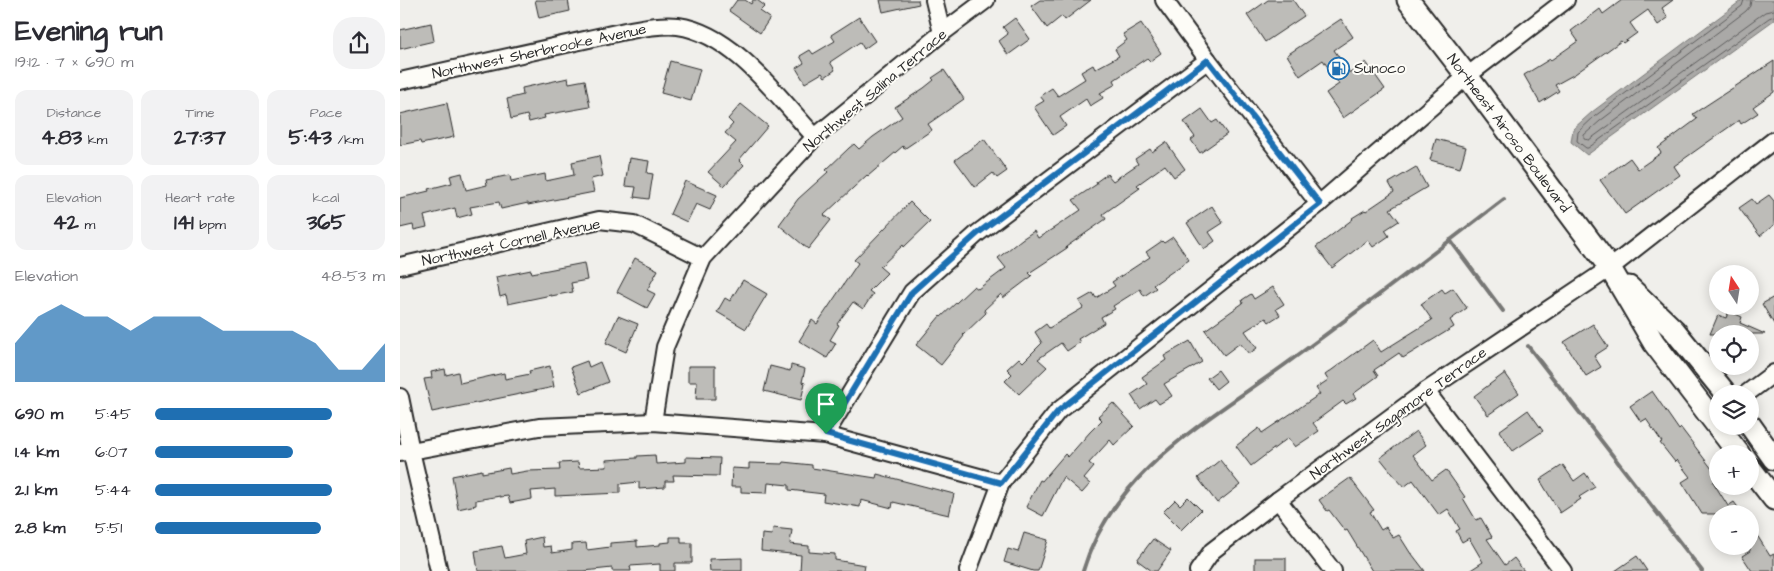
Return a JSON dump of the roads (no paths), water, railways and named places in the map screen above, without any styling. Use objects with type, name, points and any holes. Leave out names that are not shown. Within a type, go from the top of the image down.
[{"type":"main road","name":"Northeast Airoso Boulevard","points":[[1408,0],[1610,268],[1654,343],[1732,445]]},
{"type":"main road","points":[[1420,0],[1430,28]]},
{"type":"main road","name":"Northeast Airoso Boulevard","points":[[1610,268],[1674,330],[1719,385]]},
{"type":"main road","points":[[1757,435],[1774,458]]},
{"type":"main road","points":[[1759,480],[1774,499]]},
{"type":"street","points":[[934,0],[942,33]]},
{"type":"street","name":"Northwest Salina Terrace","points":[[653,422],[666,347],[703,258],[814,137],[942,33],[986,0]]},
{"type":"street","points":[[1164,0],[1320,204]]},
{"type":"street","points":[[968,571],[1001,483],[1058,411],[1320,204],[1467,76],[1566,0]]},
{"type":"street","name":"Northwest Sherbrooke Avenue","points":[[400,81],[625,31],[676,26],[704,34],[727,46],[751,67],[814,137]]},
{"type":"street","points":[[826,434],[912,292],[978,233],[1208,60]]},
{"type":"street","name":"Northwest Sagamore Terrace","points":[[1198,571],[1212,551],[1278,500],[1426,391],[1610,268],[1774,140]]},
{"type":"street","name":"Northwest Cornell Avenue","points":[[400,266],[599,220],[634,224],[703,258]]},
{"type":"street","points":[[1758,385],[1774,373]]},
{"type":"street","points":[[1426,391],[1563,571]]},
{"type":"street","points":[[400,397],[405,452],[439,571]]},
{"type":"street","points":[[405,452],[539,427],[653,422],[826,434],[1001,483]]},
{"type":"street","points":[[1278,500],[1333,571]]},
{"type":"water","points":[[1742,0],[1774,0],[1774,20],[1587,155],[1571,142],[1573,129],[1592,112]]},
{"type":"waterway","points":[[1083,571],[1098,534],[1118,502],[1143,473],[1172,447],[1267,378],[1504,199]]},
{"type":"waterway","points":[[1450,240],[1503,311]]},
{"type":"waterway","points":[[1528,346],[1702,571]]},
{"type":"place","name":"Sunoco","points":[[1338,68]]}]
